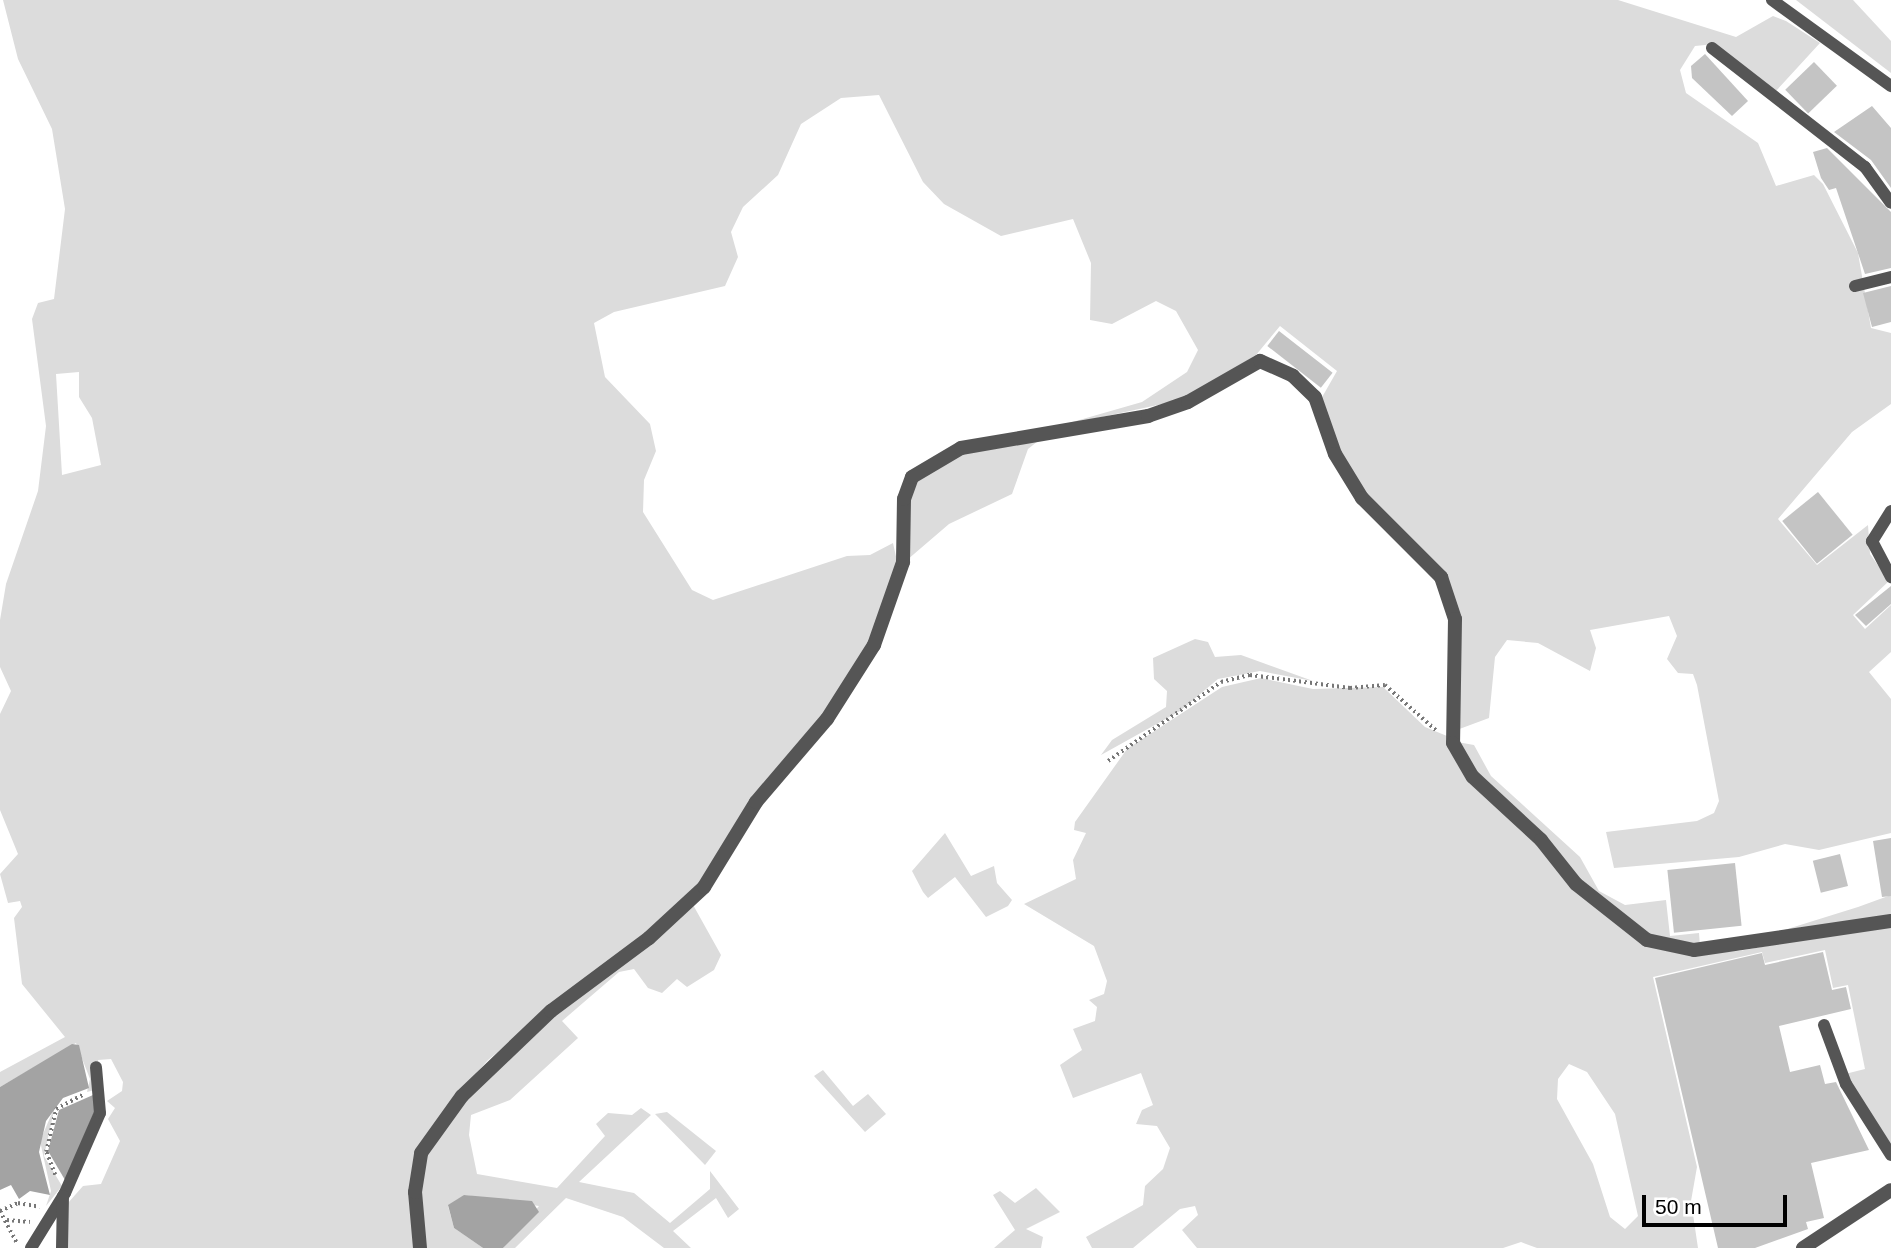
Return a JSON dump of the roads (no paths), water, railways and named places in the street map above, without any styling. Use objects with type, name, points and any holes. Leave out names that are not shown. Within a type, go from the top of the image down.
[{"type":"street","points":[[420,1248],[415,1192],[421,1153],[462,1096],[551,1011],[649,938],[704,887],[756,802],[827,719],[874,645],[903,562],[904,499],[912,477],[929,461],[961,448],[1148,416],[1188,402],[1260,361],[1275,364],[1314,397],[1335,454],[1362,498],[1441,577],[1455,619],[1449,731],[1487,793],[1541,840],[1576,884],[1647,940],[1718,950],[1891,920]]},
{"type":"street","points":[[1802,1248],[1891,1190]]},
{"type":"lane","points":[[1772,0],[1891,86]]},
{"type":"lane","points":[[1713,48],[1866,167],[1891,203]]},
{"type":"lane","points":[[1855,286],[1891,277]]},
{"type":"lane","points":[[1891,512],[1872,541],[1891,577]]},
{"type":"lane","points":[[1824,1026],[1846,1084],[1891,1155]]},
{"type":"lane","points":[[31,1248],[64,1190],[100,1113],[96,1067]]},
{"type":"lane","points":[[62,1248],[64,1190]]}]
